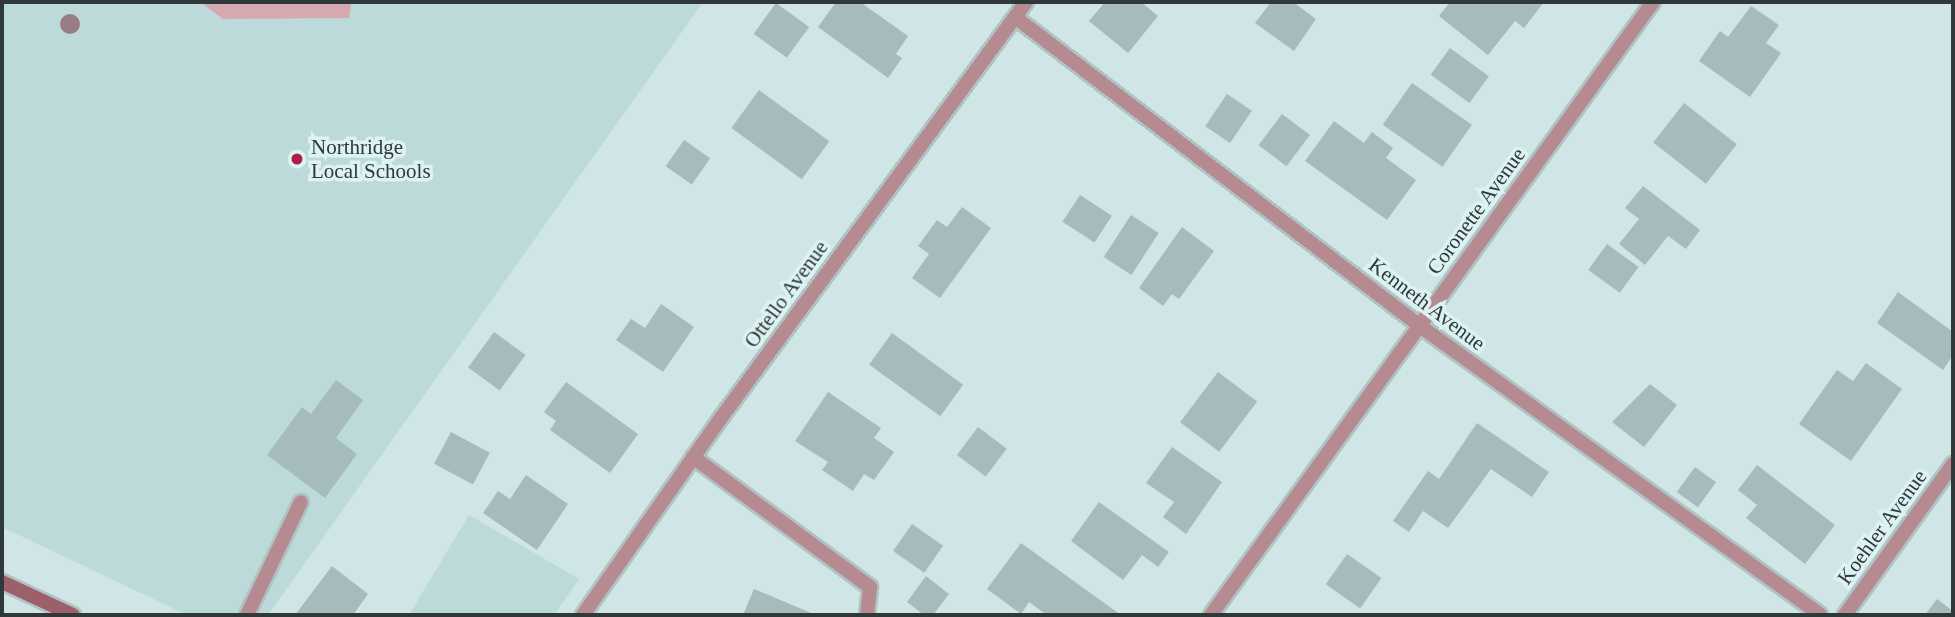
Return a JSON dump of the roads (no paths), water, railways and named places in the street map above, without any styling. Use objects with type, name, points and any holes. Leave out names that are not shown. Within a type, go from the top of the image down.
[{"type":"main road","points":[[2,582],[73,615]]},
{"type":"street","name":"Ottello Avenue","points":[[583,615],[693,457],[1026,2]]},
{"type":"street","name":"Coronette Avenue","points":[[1211,615],[1653,2]]},
{"type":"street","name":"Kenneth Avenue","points":[[1015,17],[1419,326],[1820,615]]},
{"type":"street","points":[[693,457],[870,587],[867,615]]},
{"type":"street","name":"Koehler Avenue","points":[[1845,615],[1953,464]]},
{"type":"street","points":[[247,615],[301,502]]},
{"type":"place","name":"Northridge Local Schools","points":[[297,159]]}]
